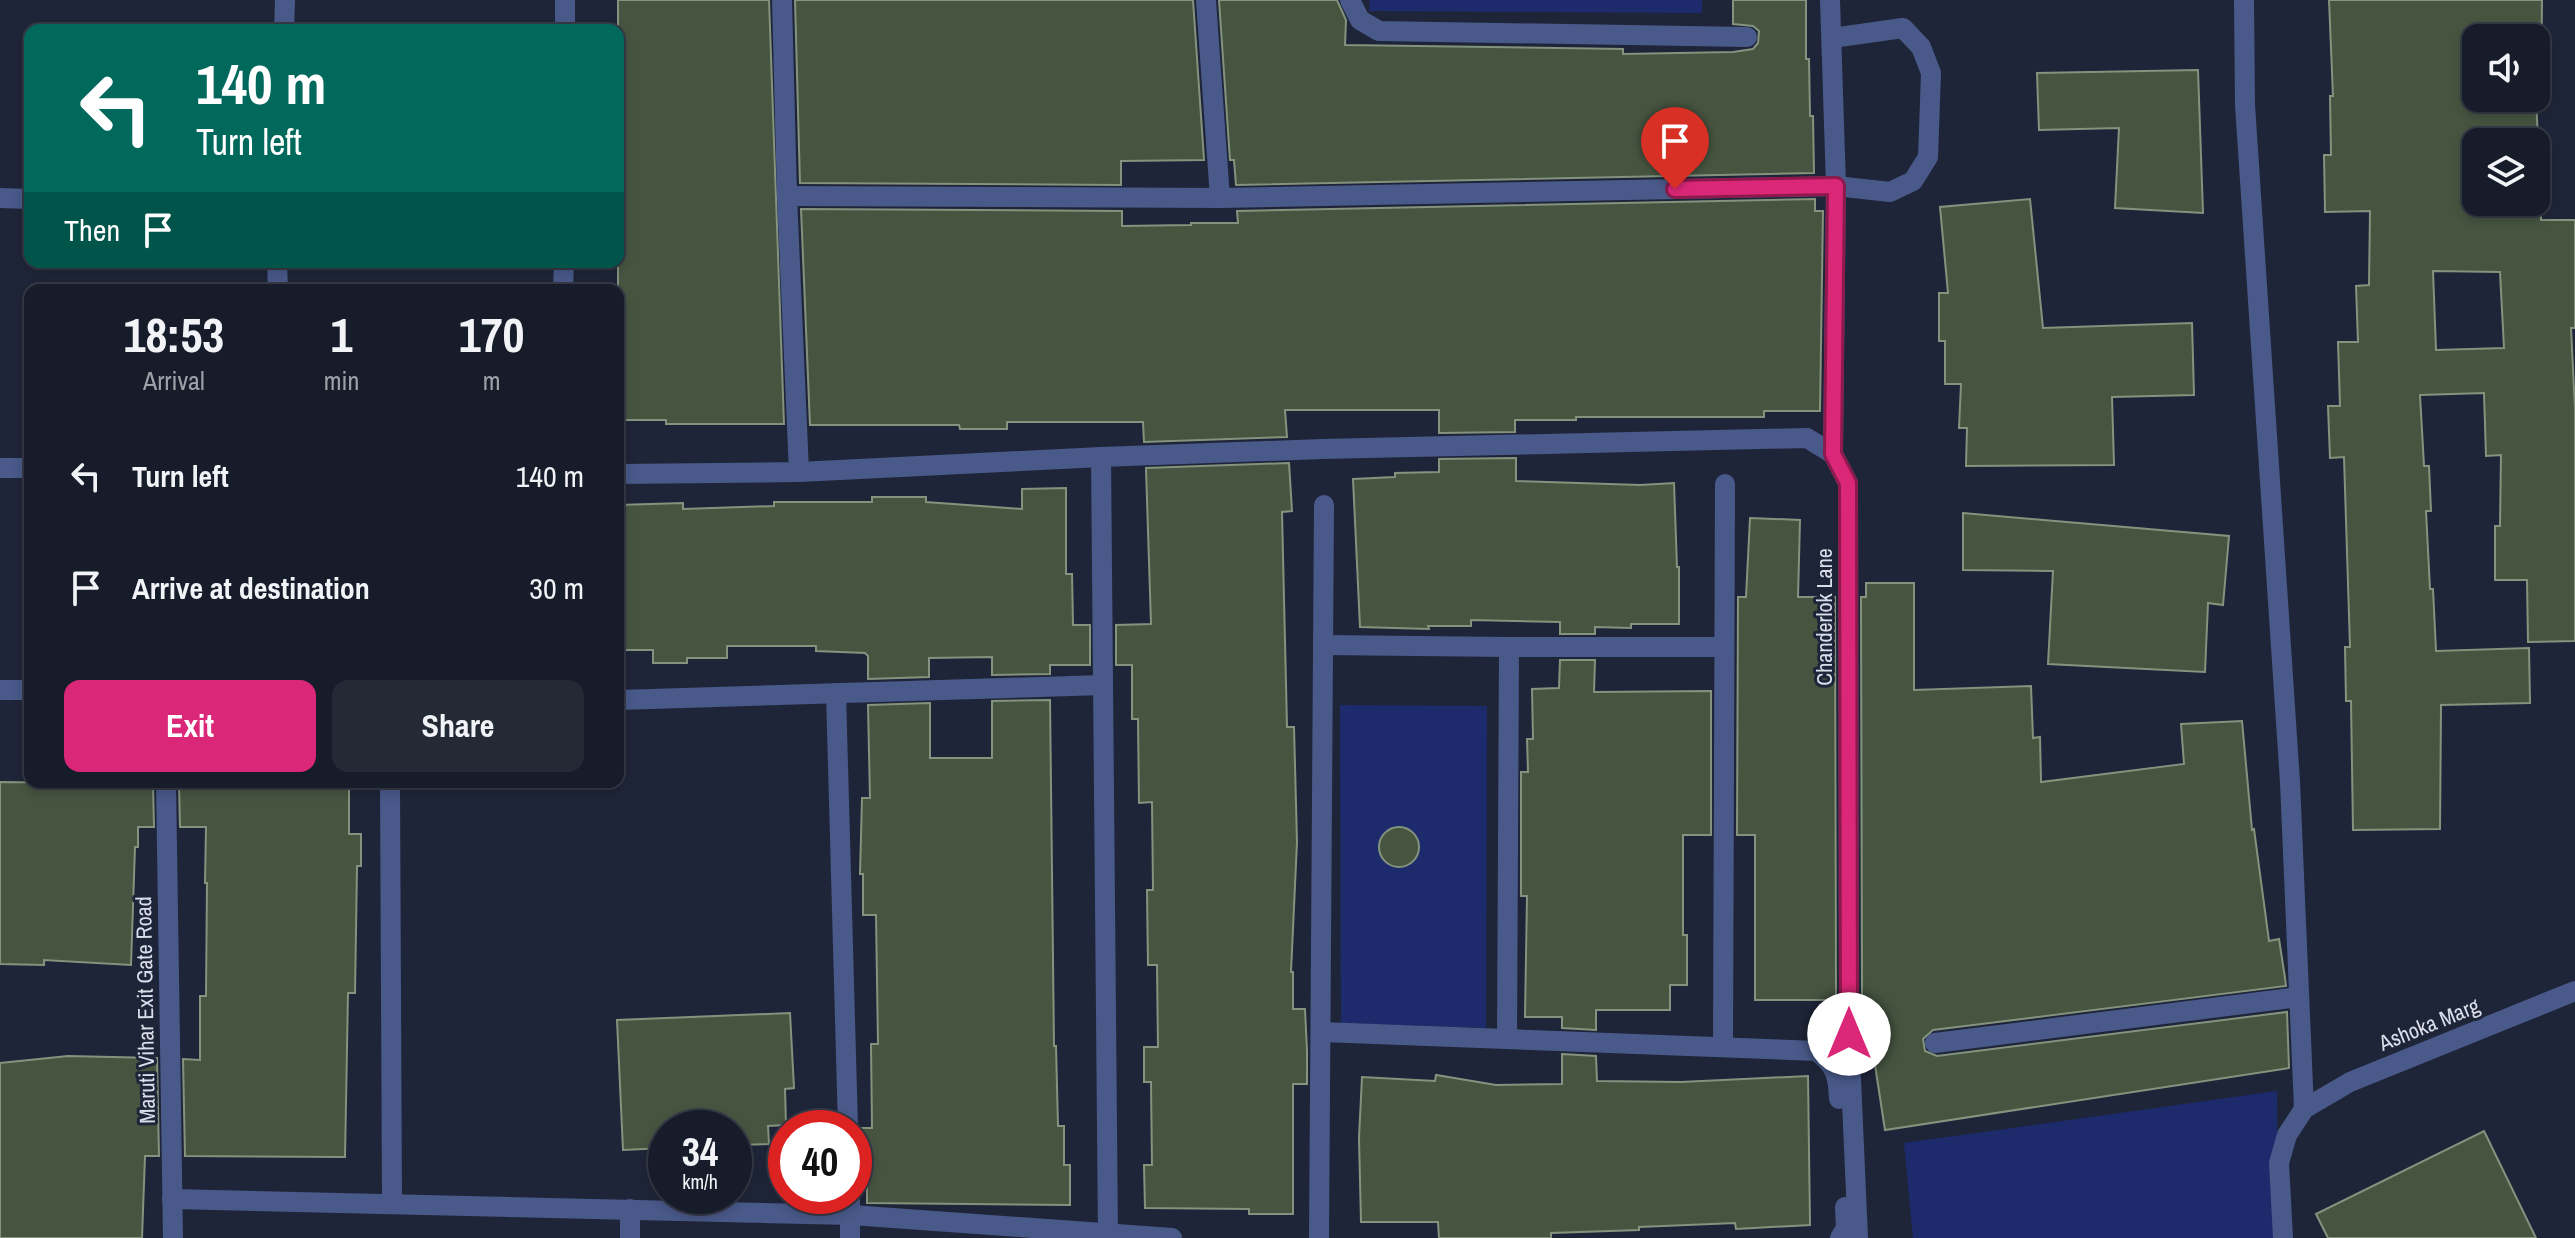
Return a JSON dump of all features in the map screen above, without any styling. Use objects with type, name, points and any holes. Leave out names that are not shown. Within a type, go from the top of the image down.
[{"type":"street","points":[[284,24],[285,0]]},
{"type":"street","points":[[565,0],[565,24]]},
{"type":"street","points":[[782,0],[799,472]]},
{"type":"street","points":[[1206,0],[1220,198]]},
{"type":"street","points":[[1350,0],[1360,20],[1379,31],[1747,37]]},
{"type":"street","name":"Chanderlok Lane","points":[[1830,0],[1836,186],[1833,454],[1848,483],[1849,1034],[1858,1238]]},
{"type":"street","points":[[2244,0],[2245,105],[2290,782],[2304,1109],[2287,1135],[2279,1163],[2283,1238]]},
{"type":"street","points":[[787,196],[1220,198],[1836,186],[1890,192],[1913,181],[1928,157],[1931,73],[1921,47],[1903,28],[1832,38]]},
{"type":"street","points":[[0,198],[24,199]]},
{"type":"street","points":[[624,474],[799,472],[1101,457],[1807,438],[1833,454]]},
{"type":"street","points":[[1101,457],[1108,1236]]},
{"type":"street","points":[[0,468],[24,468]]},
{"type":"street","points":[[1723,1047],[1725,484]]},
{"type":"street","points":[[1319,1238],[1324,505]]},
{"type":"street","points":[[1323,645],[1724,647]]},
{"type":"street","points":[[1507,1039],[1509,647]]},
{"type":"street","points":[[624,700],[1103,685]]},
{"type":"street","points":[[0,690],[24,690]]},
{"type":"street","points":[[836,693],[848,1110]]},
{"type":"street","name":"Maruti Vihar Exit Gate Road","points":[[166,788],[173,1238]]},
{"type":"street","points":[[390,788],[392,1203]]},
{"type":"street","name":"Ashoka Marg","points":[[2304,1109],[2350,1082],[2575,991]]},
{"type":"street","points":[[1935,1043],[2299,997]]},
{"type":"street","points":[[1322,1032],[1816,1051],[1829,1060],[1838,1073],[1846,1228],[1840,1238]]},
{"type":"street","points":[[172,1199],[630,1209],[768,1206]]},
{"type":"street","points":[[872,1208],[1108,1236],[1172,1238]]},
{"type":"street","points":[[630,1209],[630,1238]]},
{"type":"street","points":[[850,1214],[850,1238]]},
{"type":"shaded area","points":[[1370,0],[1702,0],[1702,13],[1369,11]]},
{"type":"shaded area","points":[[1340,705],[1487,706],[1486,1028],[1341,1023]]},
{"type":"shaded area","points":[[2277,1091],[2278,1238],[1913,1238],[1904,1143]]},
{"type":"building","points":[[618,0],[769,0],[784,424],[666,424],[666,420],[624,420],[624,284],[618,284],[618,268],[624,268],[624,24],[618,24]]},
{"type":"building","points":[[795,0],[1193,0],[1204,160],[1121,161],[1121,185],[800,183]]},
{"type":"building","points":[[1219,0],[1337,0],[1346,20],[1345,45],[1623,49],[1623,54],[1753,49],[1758,43],[1759,31],[1753,26],[1733,24],[1733,0],[1806,0],[1806,59],[1809,59],[1810,116],[1813,116],[1814,173],[1236,185],[1234,160],[1230,160]]},
{"type":"building","points":[[2329,0],[2542,0],[2542,24],[2462,24],[2462,112],[2537,112],[2537,128],[2462,128],[2462,216],[2541,216],[2541,220],[2575,220],[2575,328],[2571,328],[2575,409],[2575,641],[2528,642],[2527,580],[2495,580],[2495,526],[2500,526],[2501,455],[2486,456],[2484,393],[2420,395],[2424,466],[2429,466],[2431,511],[2426,511],[2436,651],[2529,648],[2530,703],[2441,705],[2440,829],[2353,830],[2351,701],[2346,701],[2345,647],[2350,647],[2344,457],[2330,458],[2328,406],[2340,406],[2338,342],[2358,342],[2356,286],[2369,285],[2370,211],[2325,212],[2324,155],[2331,155],[2330,96],[2333,96]],"holes":[[[2433,271],[2500,272],[2504,348],[2436,350]]]},
{"type":"building","points":[[2198,70],[2203,213],[2115,208],[2119,128],[2039,130],[2037,73]]},
{"type":"building","points":[[1815,199],[1815,211],[1823,211],[1820,411],[1764,411],[1764,417],[1515,420],[1515,432],[1439,433],[1439,410],[1285,410],[1287,437],[1144,442],[1143,422],[1007,422],[1007,429],[960,429],[959,425],[810,425],[801,209],[1122,211],[1122,226],[1238,223],[1237,211]]},
{"type":"building","points":[[2030,199],[2043,328],[2192,323],[2194,395],[2112,397],[2114,465],[1966,466],[1967,428],[1959,428],[1961,384],[1945,384],[1945,341],[1939,341],[1939,293],[1948,293],[1940,207]]},
{"type":"building","points":[[1516,458],[1516,481],[1640,485],[1674,483],[1679,624],[1595,627],[1595,634],[1560,634],[1560,622],[1471,620],[1471,626],[1428,626],[1429,629],[1360,627],[1353,479],[1395,477],[1395,473],[1439,472],[1439,459]]},
{"type":"building","points":[[1289,463],[1292,511],[1282,512],[1287,727],[1294,727],[1297,842],[1291,972],[1293,1009],[1305,1009],[1307,1051],[1307,1084],[1293,1084],[1293,1214],[1249,1214],[1249,1209],[1145,1208],[1144,1165],[1152,1165],[1151,1082],[1144,1082],[1144,1047],[1158,1047],[1157,965],[1148,965],[1147,890],[1153,890],[1152,802],[1139,803],[1138,719],[1132,719],[1132,665],[1116,665],[1116,625],[1151,624],[1146,468]]},
{"type":"building","points":[[1066,488],[1066,574],[1072,574],[1073,625],[1090,625],[1090,665],[1050,665],[1050,674],[992,675],[992,657],[929,658],[929,677],[868,679],[868,656],[865,653],[816,651],[816,646],[727,646],[727,658],[687,658],[687,663],[653,663],[653,650],[624,650],[624,505],[683,503],[683,509],[774,506],[774,502],[872,502],[872,497],[926,497],[926,502],[1022,509],[1022,489]]},
{"type":"building","points":[[1963,513],[2229,536],[2223,605],[2208,603],[2205,672],[2048,664],[2053,571],[1963,570]]},
{"type":"building","points":[[1750,518],[1800,520],[1798,597],[1835,597],[1836,1000],[1755,1000],[1755,835],[1737,835],[1738,597],[1746,597]]},
{"type":"building","points":[[1866,583],[1914,583],[1914,690],[2031,686],[2033,738],[2040,737],[2041,782],[2184,764],[2181,724],[2242,721],[2252,830],[2269,941],[2279,939],[2285,978],[2286,986],[1933,1030],[1923,1039],[1925,1051],[1937,1056],[2287,1012],[2289,1068],[1885,1130],[1865,1000],[1862,1000],[1861,597],[1866,597]]},
{"type":"building","points":[[1560,660],[1595,660],[1594,692],[1711,691],[1711,835],[1683,835],[1683,935],[1687,935],[1687,985],[1670,985],[1670,1010],[1596,1010],[1596,1030],[1562,1028],[1562,1017],[1525,1017],[1527,896],[1521,896],[1521,772],[1528,772],[1527,739],[1533,739],[1532,689],[1559,688]]},
{"type":"building","points":[[1050,700],[1054,1046],[1058,1126],[1064,1126],[1064,1165],[1070,1165],[1070,1205],[872,1203],[871,1044],[878,1044],[876,915],[863,915],[863,874],[860,874],[862,798],[870,798],[868,705],[930,703],[930,758],[992,758],[992,701]]},
{"type":"building","points":[[0,782],[24,782],[24,788],[153,788],[154,827],[138,827],[138,847],[135,847],[131,965],[44,960],[44,965],[0,964]]},
{"type":"building","points":[[179,788],[349,788],[349,834],[361,834],[361,866],[357,866],[355,993],[348,993],[345,1157],[185,1156],[183,1059],[200,1060],[200,996],[206,996],[207,883],[206,827],[180,827]]},
{"type":"building","points":[[1399,827],[1413,833],[1419,847],[1413,861],[1399,867],[1385,861],[1379,847],[1385,833]]},
{"type":"building","points":[[790,1013],[794,1088],[785,1089],[786,1110],[768,1110],[768,1144],[752,1144],[752,1110],[648,1110],[648,1149],[623,1150],[617,1020]]},
{"type":"building","points":[[1562,1054],[1596,1056],[1597,1081],[1681,1082],[1808,1076],[1810,1225],[1736,1229],[1735,1223],[1551,1233],[1551,1238],[1439,1238],[1438,1222],[1361,1222],[1359,1138],[1362,1077],[1435,1081],[1436,1075],[1496,1085],[1562,1084]]},
{"type":"building","points":[[68,1056],[157,1058],[159,1156],[145,1156],[142,1238],[0,1238],[0,1063]]},
{"type":"building","points":[[2484,1131],[2536,1238],[2328,1238],[2316,1214]]},
{"type":"route","points":[[1675,189],[1836,186],[1833,454],[1848,483],[1849,1034]]}]
